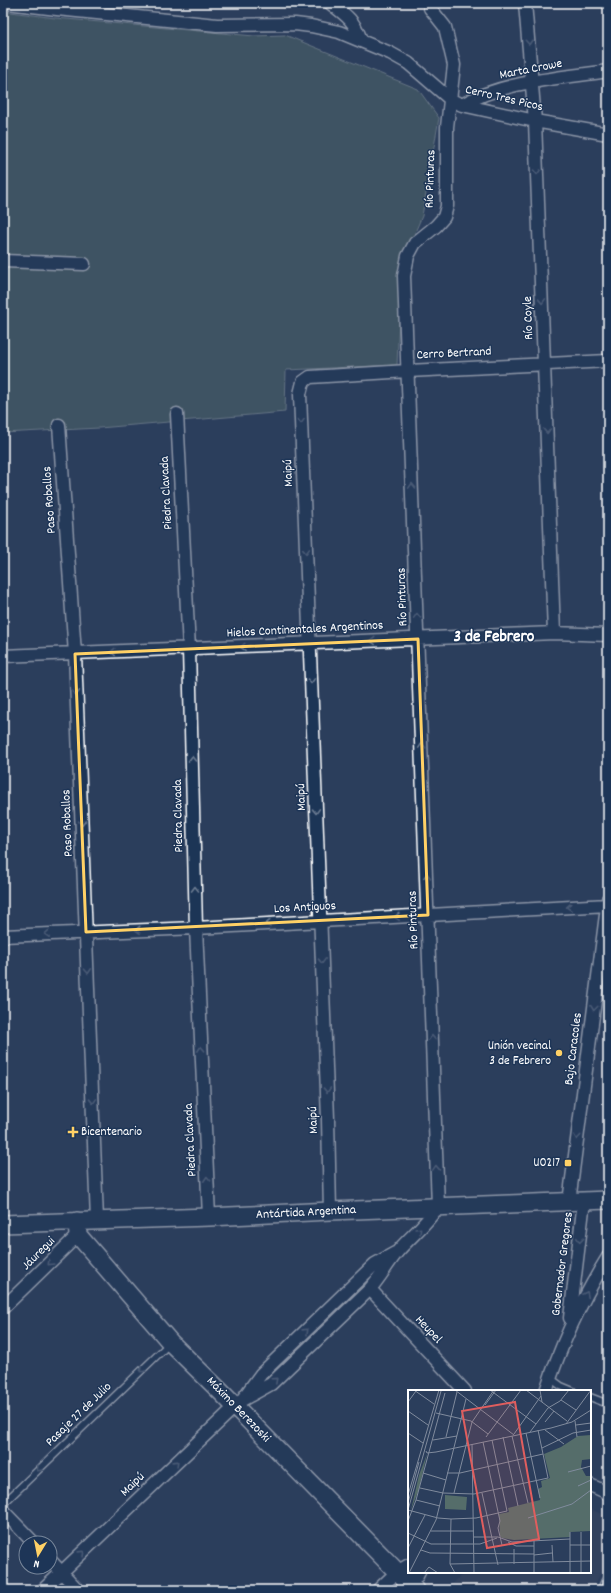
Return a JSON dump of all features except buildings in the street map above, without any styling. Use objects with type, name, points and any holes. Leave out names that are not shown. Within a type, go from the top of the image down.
[{"type":"street","name":"Cerro Tres Picos","points":[[7,3],[58,6],[217,24],[295,24],[312,26],[339,32],[390,53],[408,63],[451,100],[462,105],[535,121],[608,134]]},
{"type":"street","points":[[330,3],[356,26],[361,40]]},
{"type":"street","name":"Río Coyle","points":[[525,3],[535,121],[554,633]]},
{"type":"street","name":"Río Pinturas","points":[[430,8],[446,27],[454,65],[447,127],[447,206],[444,217],[436,226],[415,243],[408,256],[404,276],[438,1206]]},
{"type":"street","name":"Marta Crowe","points":[[462,105],[470,100],[495,91],[532,82],[608,71]]},
{"type":"street","points":[[3,261],[84,264]]},
{"type":"street","name":"Cerro Bertrand","points":[[303,382],[310,377],[544,364],[608,362]]},
{"type":"street","name":"Maipú","points":[[303,382],[300,394],[330,1211]]},
{"type":"street","name":"Piedra Clavada","points":[[177,414],[189,648],[196,928],[209,1218]]},
{"type":"street","name":"Paso Roballos","points":[[59,425],[75,654],[97,1220]]},
{"type":"street","name":"Hielos Continentales Argentinos","points":[[3,656],[554,633],[608,635]]},
{"type":"street","name":"Los Antiguos","points":[[3,936],[320,922],[608,903]]},
{"type":"street","name":"Bajo Caracoles","points":[[577,1202],[608,903]]},
{"type":"street","name":"Antártida Argentina","points":[[3,1224],[77,1228],[97,1220],[209,1218],[330,1211],[407,1209],[438,1206],[608,1200]]},
{"type":"street","name":"Gobernador Gregores","points":[[569,1329],[576,1277],[577,1202]]},
{"type":"street","name":"Maipú","points":[[238,1403],[271,1384],[370,1289],[381,1277],[398,1252],[431,1218],[438,1206]]},
{"type":"street","name":"Jáuregui","points":[[3,1308],[77,1228]]},
{"type":"street","name":"Máximo Berezoski","points":[[77,1228],[171,1343],[238,1403],[408,1579]]},
{"type":"street","name":"Maipú","points":[[44,1590],[238,1403],[261,1374],[375,1264],[398,1252]]},
{"type":"street","name":"Gobernador Gregores","points":[[546,1390],[569,1329],[591,1284],[608,1257]]},
{"type":"street","name":"Heupel","points":[[370,1289],[464,1390]]},
{"type":"street","points":[[591,1485],[608,1493]]},
{"type":"street","points":[[3,1511],[26,1535]]},
{"type":"street","points":[[58,1569],[78,1590]]},
{"type":"street","points":[[378,1590],[408,1579]]},
{"type":"street","points":[[604,1590],[608,1581]]},
{"type":"lane","name":"Pasaje 27 de Julio","points":[[3,1504],[171,1343]]},
{"type":"lane","points":[[550,1378],[561,1386],[571,1390]]},
{"type":"lane","points":[[591,1397],[608,1404]]},
{"type":"highlighted area","points":[[418,639],[428,915],[86,932],[75,654]]},
{"type":"shaded area","points":[[591,1509],[608,1517],[608,1558],[592,1590],[447,1590],[463,1573],[591,1573]]},
{"type":"green space","points":[[3,11],[55,18],[254,36],[285,35],[418,89],[439,118],[422,216],[401,265],[397,365],[286,370],[285,412],[99,428],[3,433]]},
{"type":"place","name":"Unión vecinal 3 de Febrero","points":[[559,1053]]},
{"type":"place","name":"Bicentenario","points":[[73,1132]]},
{"type":"place","name":"U0217","points":[[568,1163]]},
{"type":"district","name":"3 de Febrero","points":[[494,638]]}]
